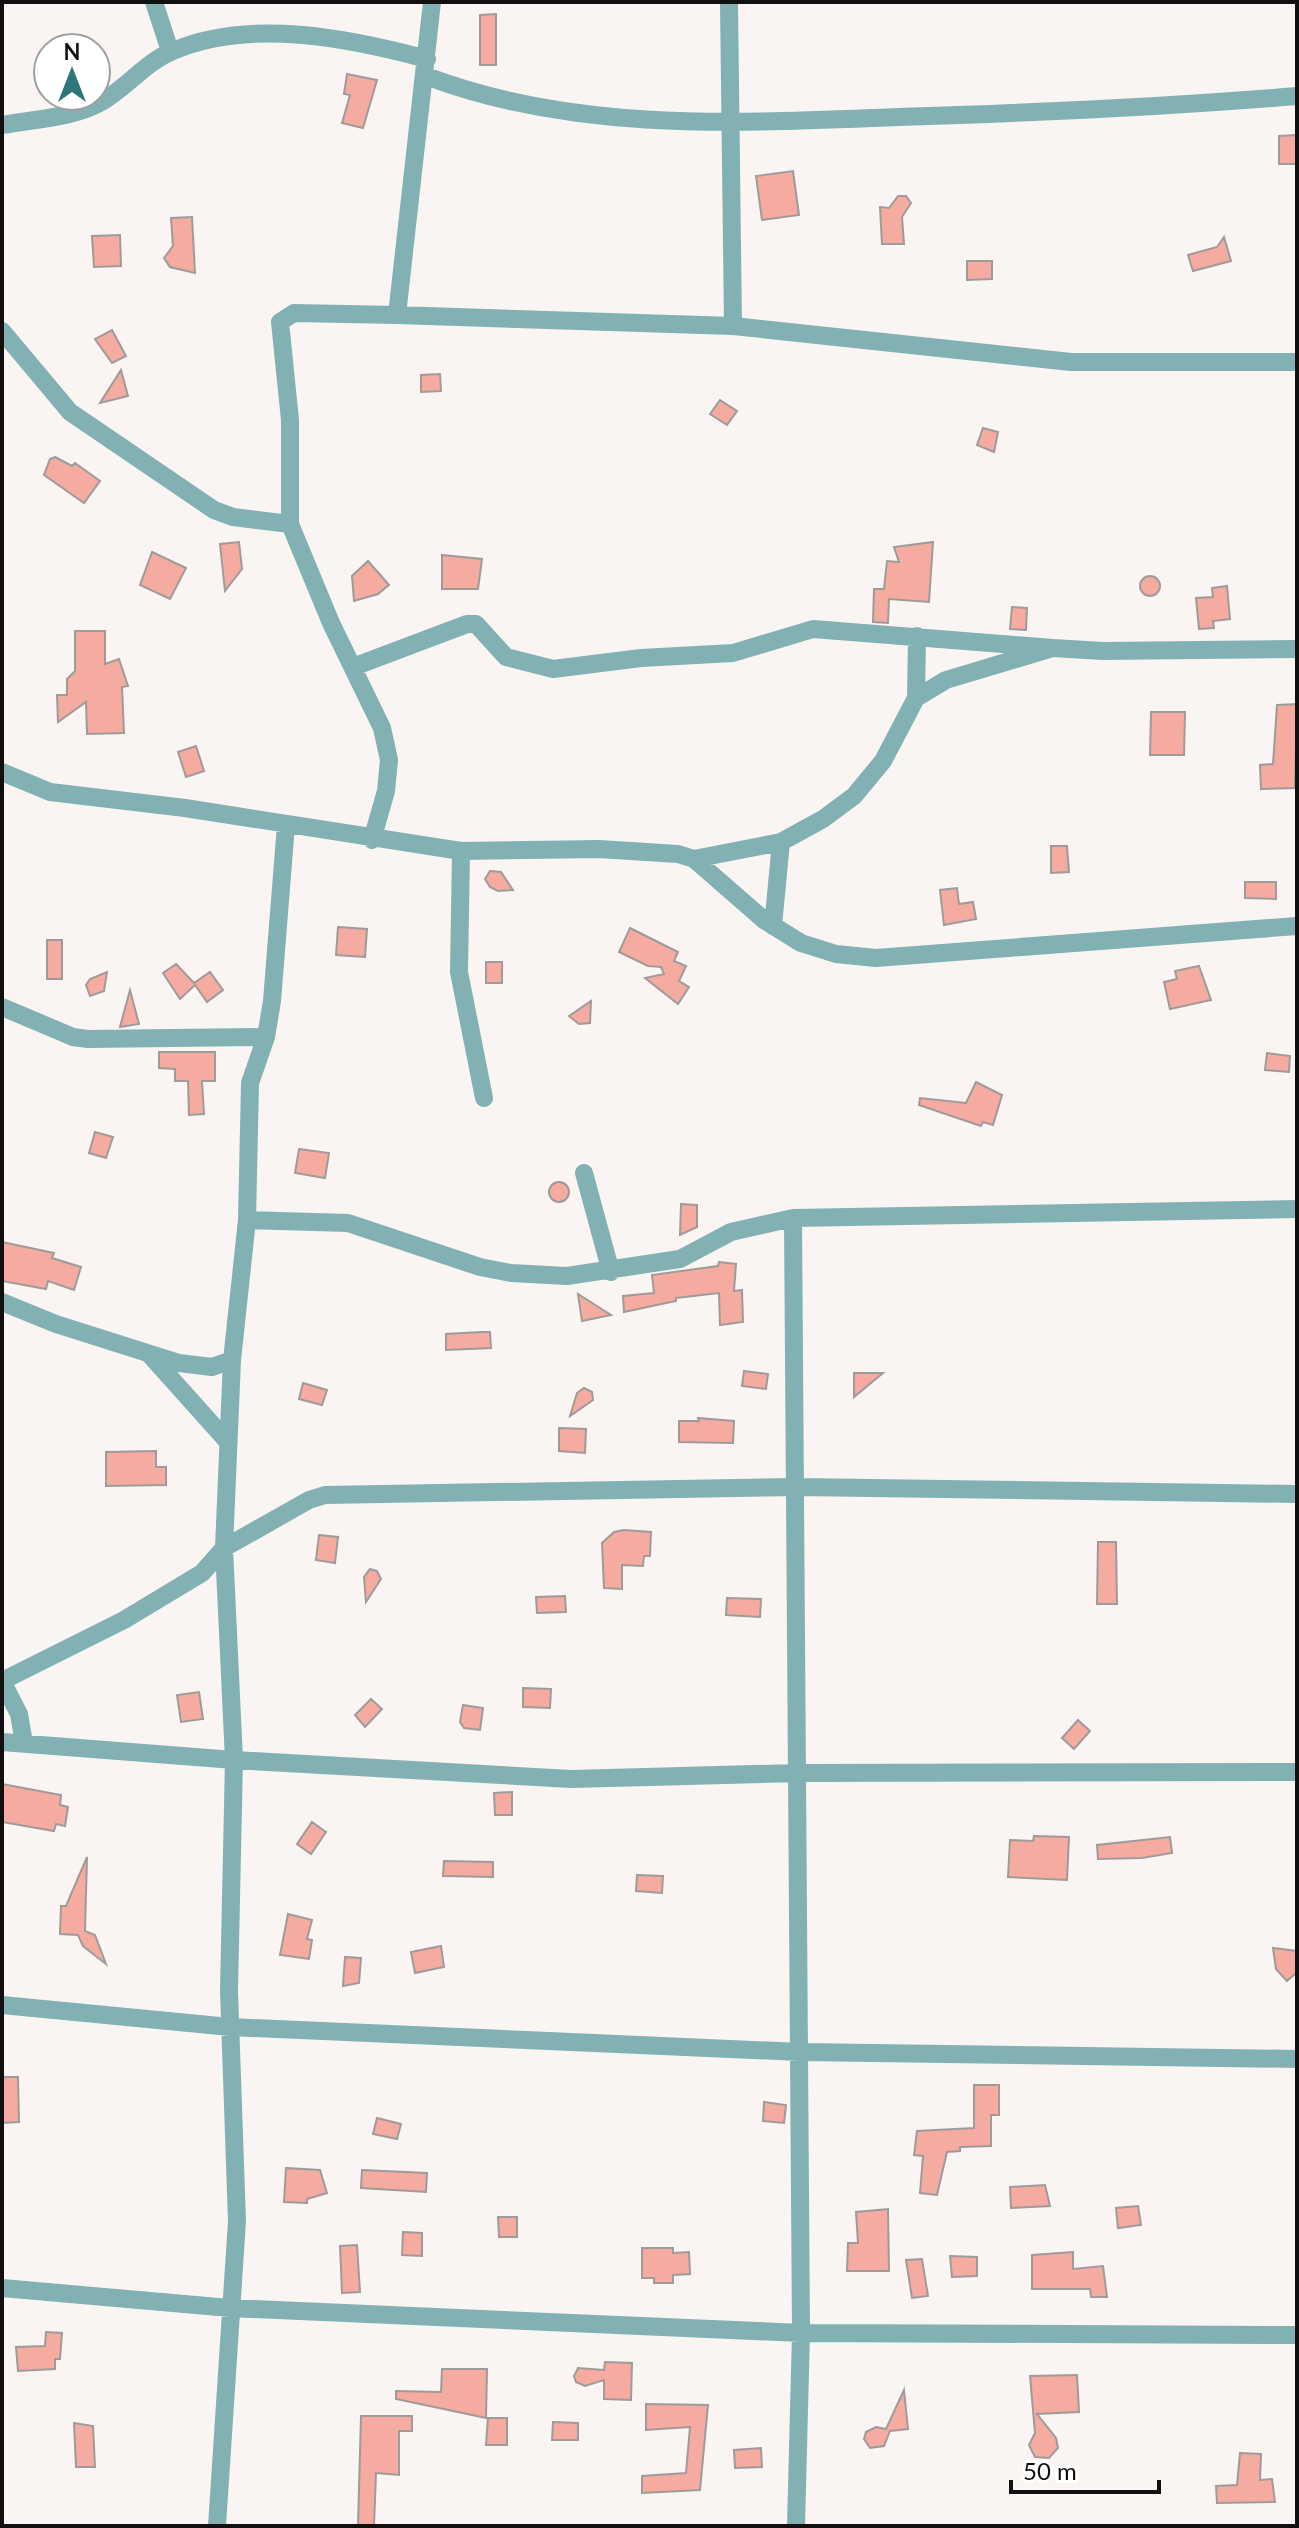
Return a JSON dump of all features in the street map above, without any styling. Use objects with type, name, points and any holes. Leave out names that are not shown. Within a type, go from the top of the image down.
[{"type":"street","points":[[154,2],[170,51]]},
{"type":"street","points":[[397,315],[432,2]]},
{"type":"street","points":[[729,2],[728,83],[733,123],[733,326]]},
{"type":"street","points":[[2,125],[87,109],[103,102],[170,51],[230,36],[298,36],[347,41],[426,68],[477,95],[558,112],[733,123],[1052,112],[1297,96]]},
{"type":"street","points":[[372,840],[386,791],[389,760],[382,728],[290,524],[290,420],[280,322],[294,313],[733,326],[1071,362],[1297,362]]},
{"type":"street","points":[[2,331],[85,425],[214,510],[233,517],[290,524]]},
{"type":"street","points":[[353,667],[467,624],[476,624],[506,657],[553,669],[641,658],[733,653],[813,629],[1103,651],[1297,649]]},
{"type":"street","points":[[2,772],[50,792],[372,840],[461,851],[639,849],[694,859],[781,842],[823,819],[854,796],[883,761],[916,698],[917,636]]},
{"type":"street","points":[[916,698],[946,680],[1053,648]]},
{"type":"street","points":[[217,2526],[237,2221],[230,2027],[234,1760],[224,1548],[228,1442],[232,1360],[247,1220],[247,1113],[250,1083],[266,1037],[279,947],[286,825]]},
{"type":"street","points":[[773,926],[781,842]]},
{"type":"street","points":[[461,851],[459,972],[484,1098]]},
{"type":"street","points":[[694,859],[773,926],[801,943],[836,954],[876,958],[1297,926]]},
{"type":"street","points":[[2,1007],[73,1037],[88,1039],[266,1037]]},
{"type":"street","points":[[584,1173],[611,1272]]},
{"type":"street","points":[[247,1220],[348,1223],[480,1267],[511,1273],[567,1276],[611,1272],[680,1259],[731,1232],[793,1218],[1297,1209]]},
{"type":"street","points":[[793,1218],[801,2333],[796,2526]]},
{"type":"street","points":[[2,1302],[150,1355],[200,1367],[232,1360]]},
{"type":"street","points":[[150,1355],[228,1442]]},
{"type":"street","points":[[24,1743],[19,1714],[2,1681],[124,1620],[202,1573],[224,1548],[309,1500],[325,1495],[797,1487],[1297,1494]]},
{"type":"street","points":[[2,1742],[234,1760],[571,1779],[797,1773],[1297,1772]]},
{"type":"street","points":[[2,2005],[230,2027],[800,2052],[1297,2059]]},
{"type":"street","points":[[2,2288],[230,2308],[801,2333],[1297,2335]]},
{"type":"building","points":[[496,14],[496,65],[480,65],[480,15]]},
{"type":"building","points":[[347,74],[377,80],[363,128],[342,123],[350,95],[344,94]]},
{"type":"building","points":[[1297,135],[1297,164],[1279,164],[1279,136]]},
{"type":"building","points":[[793,171],[799,215],[762,220],[756,176]]},
{"type":"building","points":[[898,196],[906,196],[911,203],[902,217],[904,244],[882,244],[880,207],[889,208]]},
{"type":"building","points":[[192,217],[195,273],[170,267],[164,258],[173,246],[171,218]]},
{"type":"building","points":[[120,235],[121,266],[94,267],[92,236]]},
{"type":"building","points":[[1224,237],[1231,261],[1193,271],[1188,255],[1217,247]]},
{"type":"building","points":[[967,261],[992,261],[992,279],[967,280]]},
{"type":"building","points":[[112,330],[126,356],[112,363],[95,339]]},
{"type":"building","points":[[121,370],[128,396],[100,403]]},
{"type":"building","points":[[440,374],[441,391],[421,392],[421,375]]},
{"type":"building","points":[[720,400],[737,411],[727,425],[710,414]]},
{"type":"building","points":[[983,428],[998,432],[994,452],[977,445]]},
{"type":"building","points":[[55,457],[72,466],[75,463],[100,481],[84,503],[44,475],[50,459]]},
{"type":"building","points":[[239,542],[242,569],[225,591],[220,544]]},
{"type":"building","points":[[933,542],[929,602],[889,599],[888,623],[873,622],[874,589],[884,589],[887,561],[899,562],[894,547]]},
{"type":"building","points":[[152,552],[186,568],[170,599],[140,585]]},
{"type":"building","points":[[442,555],[482,559],[478,589],[442,589]]},
{"type":"building","points":[[368,561],[389,585],[378,594],[354,601],[352,576]]},
{"type":"building","points":[[1150,576],[1157,579],[1160,586],[1157,593],[1150,596],[1143,593],[1140,586],[1143,579]]},
{"type":"building","points":[[1227,586],[1230,619],[1213,621],[1214,628],[1199,629],[1196,598],[1213,597],[1212,588]]},
{"type":"building","points":[[1012,607],[1027,608],[1026,630],[1010,629]]},
{"type":"building","points":[[75,631],[105,631],[105,664],[119,659],[128,686],[122,687],[124,733],[87,734],[86,702],[58,722],[57,695],[67,695],[67,679],[75,671]]},
{"type":"building","points":[[1297,704],[1295,788],[1261,789],[1260,765],[1273,764],[1277,705]]},
{"type":"building","points":[[1151,712],[1185,712],[1184,755],[1150,755]]},
{"type":"building","points":[[196,746],[204,771],[186,777],[178,752]]},
{"type":"building","points":[[1051,846],[1067,846],[1069,872],[1051,873]]},
{"type":"building","points":[[490,871],[501,872],[513,890],[498,891],[490,887],[485,879]]},
{"type":"building","points":[[1245,882],[1276,882],[1276,899],[1245,898]]},
{"type":"building","points":[[957,888],[959,904],[973,902],[976,919],[944,925],[940,890]]},
{"type":"building","points":[[338,927],[367,929],[365,957],[336,955]]},
{"type":"building","points":[[630,928],[678,952],[674,961],[686,966],[679,981],[689,987],[678,1004],[645,978],[664,974],[661,967],[648,966],[619,952]]},
{"type":"building","points":[[47,940],[62,940],[62,979],[47,979]]},
{"type":"building","points":[[486,962],[502,962],[502,983],[486,983]]},
{"type":"building","points":[[176,964],[194,983],[210,972],[223,990],[207,1002],[195,985],[180,999],[163,973]]},
{"type":"building","points":[[1199,966],[1211,1000],[1170,1009],[1164,982],[1177,979],[1175,971]]},
{"type":"building","points":[[107,972],[104,991],[90,996],[86,985],[90,979]]},
{"type":"building","points":[[130,990],[139,1024],[120,1027]]},
{"type":"building","points":[[591,1001],[590,1023],[579,1024],[569,1016]]},
{"type":"building","points":[[159,1052],[215,1052],[215,1081],[202,1081],[204,1114],[189,1115],[188,1081],[175,1081],[175,1069],[159,1068]]},
{"type":"building","points":[[1267,1053],[1290,1056],[1289,1072],[1265,1070]]},
{"type":"building","points":[[976,1082],[1002,1095],[993,1125],[983,1122],[981,1126],[919,1105],[920,1098],[966,1103]]},
{"type":"building","points":[[95,1132],[113,1137],[106,1158],[89,1153]]},
{"type":"building","points":[[299,1149],[329,1153],[325,1178],[295,1173]]},
{"type":"building","points":[[559,1182],[566,1185],[569,1192],[566,1199],[559,1202],[552,1199],[549,1192],[552,1185]]},
{"type":"building","points":[[681,1204],[697,1205],[697,1227],[680,1235]]},
{"type":"building","points":[[2,1242],[54,1253],[52,1258],[81,1267],[74,1290],[48,1281],[46,1289],[2,1281]]},
{"type":"building","points":[[719,1262],[736,1264],[734,1291],[742,1290],[743,1322],[720,1325],[719,1293],[676,1298],[676,1301],[624,1312],[623,1296],[654,1293],[652,1275],[718,1266]]},
{"type":"building","points":[[578,1294],[611,1315],[582,1321]]},
{"type":"building","points":[[490,1332],[491,1348],[446,1350],[446,1334]]},
{"type":"building","points":[[744,1371],[768,1374],[766,1389],[742,1386]]},
{"type":"building","points":[[854,1373],[883,1373],[854,1397]]},
{"type":"building","points":[[303,1383],[327,1390],[322,1405],[299,1399]]},
{"type":"building","points":[[584,1388],[592,1392],[593,1400],[570,1416],[577,1393]]},
{"type":"building","points":[[698,1418],[734,1421],[733,1443],[679,1442],[679,1421],[699,1421]]},
{"type":"building","points":[[559,1428],[586,1429],[585,1453],[559,1451]]},
{"type":"building","points":[[156,1451],[156,1467],[166,1467],[166,1485],[106,1486],[106,1452]]},
{"type":"building","points":[[614,1532],[651,1532],[650,1556],[644,1556],[643,1566],[622,1565],[622,1589],[604,1588],[602,1543]]},
{"type":"building","points":[[319,1535],[338,1537],[335,1563],[316,1560]]},
{"type":"building","points":[[1098,1542],[1116,1542],[1117,1604],[1097,1604]]},
{"type":"building","points":[[370,1569],[377,1571],[381,1579],[366,1602],[364,1577]]},
{"type":"building","points":[[565,1596],[566,1612],[537,1613],[536,1597]]},
{"type":"building","points":[[727,1598],[761,1599],[760,1617],[726,1615]]},
{"type":"building","points":[[523,1688],[551,1689],[550,1708],[523,1707]]},
{"type":"building","points":[[199,1692],[203,1719],[181,1722],[177,1695]]},
{"type":"building","points":[[371,1699],[382,1709],[365,1727],[355,1715]]},
{"type":"building","points":[[463,1705],[483,1708],[480,1730],[464,1728],[460,1722]]},
{"type":"building","points":[[1078,1720],[1090,1731],[1074,1749],[1062,1738]]},
{"type":"building","points":[[2,1784],[61,1795],[60,1805],[68,1807],[65,1826],[56,1824],[54,1831],[2,1822]]},
{"type":"building","points":[[512,1792],[512,1815],[495,1815],[494,1793]]},
{"type":"building","points":[[312,1822],[326,1832],[311,1854],[297,1844]]},
{"type":"building","points":[[1034,1836],[1069,1837],[1067,1880],[1008,1877],[1010,1840],[1033,1841]]},
{"type":"building","points":[[1170,1837],[1172,1853],[1142,1858],[1098,1859],[1097,1845]]},
{"type":"building","points":[[87,1857],[85,1931],[95,1935],[106,1964],[83,1946],[78,1935],[60,1934],[61,1906],[66,1906]]},
{"type":"building","points":[[444,1861],[493,1862],[493,1877],[443,1876]]},
{"type":"building","points":[[637,1875],[663,1876],[662,1893],[636,1891]]},
{"type":"building","points":[[288,1914],[312,1920],[307,1939],[312,1940],[309,1959],[280,1955]]},
{"type":"building","points":[[441,1946],[444,1967],[415,1973],[411,1952]]},
{"type":"building","points":[[1273,1948],[1297,1951],[1297,1972],[1287,1981],[1276,1969]]},
{"type":"building","points":[[345,1957],[361,1958],[359,1983],[343,1986]]},
{"type":"building","points":[[2,2077],[18,2077],[19,2122],[2,2123]]},
{"type":"building","points":[[974,2085],[999,2085],[999,2115],[991,2115],[991,2146],[960,2147],[960,2151],[947,2152],[937,2195],[920,2193],[923,2156],[914,2155],[917,2131],[974,2128]]},
{"type":"building","points":[[764,2102],[786,2105],[784,2123],[763,2121]]},
{"type":"building","points":[[377,2118],[401,2124],[397,2139],[373,2134]]},
{"type":"building","points":[[286,2168],[320,2170],[327,2193],[307,2199],[307,2203],[284,2202]]},
{"type":"building","points":[[362,2170],[427,2173],[426,2192],[361,2188]]},
{"type":"building","points":[[1045,2185],[1050,2206],[1011,2208],[1010,2187]]},
{"type":"building","points":[[1138,2206],[1141,2225],[1118,2228],[1116,2208]]},
{"type":"building","points":[[888,2209],[889,2271],[847,2271],[848,2243],[858,2243],[856,2212]]},
{"type":"building","points":[[498,2217],[517,2217],[517,2237],[499,2237]]},
{"type":"building","points":[[403,2232],[422,2233],[422,2256],[402,2255]]},
{"type":"building","points":[[357,2245],[360,2292],[342,2293],[340,2246]]},
{"type":"building","points":[[642,2248],[673,2248],[673,2253],[689,2252],[690,2274],[673,2275],[673,2283],[654,2283],[654,2278],[642,2278]]},
{"type":"building","points":[[1073,2252],[1073,2269],[1103,2266],[1107,2297],[1091,2297],[1090,2289],[1032,2289],[1032,2255]]},
{"type":"building","points":[[950,2256],[977,2257],[977,2276],[952,2277]]},
{"type":"building","points":[[922,2259],[928,2296],[912,2298],[906,2260]]},
{"type":"building","points":[[46,2332],[62,2333],[60,2359],[55,2359],[55,2369],[18,2371],[16,2347],[45,2346]]},
{"type":"building","points":[[605,2362],[632,2363],[631,2400],[604,2399],[604,2380],[585,2386],[576,2382],[574,2376],[578,2368],[604,2370]]},
{"type":"building","points":[[442,2369],[487,2369],[486,2418],[396,2399],[396,2391],[441,2392]]},
{"type":"building","points":[[1077,2375],[1079,2412],[1037,2414],[1056,2438],[1058,2448],[1049,2458],[1035,2457],[1029,2445],[1035,2433],[1030,2376]]},
{"type":"building","points":[[904,2390],[908,2429],[890,2431],[884,2446],[870,2448],[864,2439],[866,2432],[876,2427],[886,2429]]},
{"type":"building","points":[[646,2404],[708,2405],[700,2490],[642,2493],[642,2476],[686,2473],[690,2427],[646,2430]]},
{"type":"building","points":[[361,2416],[412,2416],[412,2431],[399,2431],[399,2475],[376,2473],[374,2526],[358,2526]]},
{"type":"building","points":[[488,2418],[507,2418],[507,2445],[486,2445]]},
{"type":"building","points":[[553,2422],[578,2423],[578,2440],[552,2440]]},
{"type":"building","points":[[74,2423],[93,2426],[95,2467],[76,2467]]},
{"type":"building","points":[[761,2448],[762,2467],[735,2468],[734,2450]]},
{"type":"building","points":[[1240,2453],[1261,2454],[1260,2480],[1272,2479],[1275,2502],[1217,2503],[1216,2486],[1237,2485]]}]
